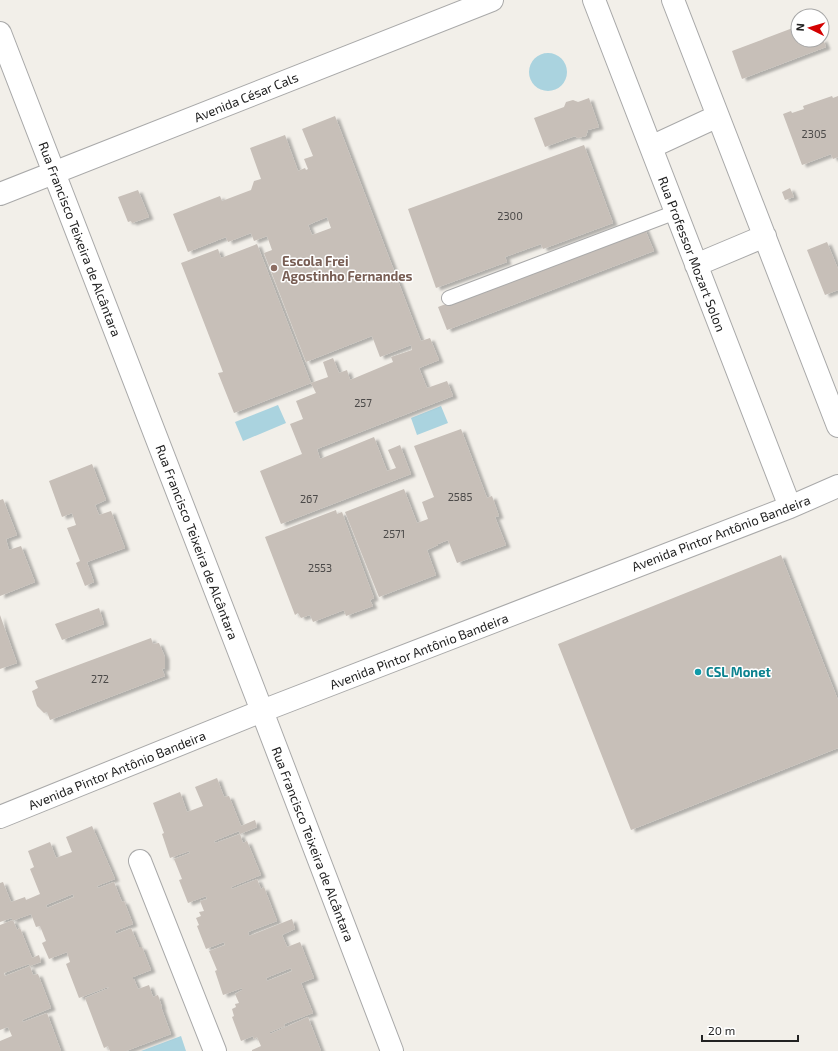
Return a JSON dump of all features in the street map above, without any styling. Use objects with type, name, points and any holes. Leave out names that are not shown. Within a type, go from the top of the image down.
[{"type":"street","name":"Avenida César Cals","points":[[0,194],[492,0]]},
{"type":"street","name":"Rua Professor Mozart Solon","points":[[594,0],[790,507]]},
{"type":"street","points":[[673,0],[838,426]]},
{"type":"street","name":"Rua Francisco Teixeira de Alcântara","points":[[0,33],[392,1051]]},
{"type":"street","points":[[651,147],[718,116]]},
{"type":"street","points":[[696,265],[765,236]]},
{"type":"street","name":"Avenida Pintor Antônio Bandeira","points":[[0,817],[262,711],[790,507],[838,486]]},
{"type":"street","points":[[140,861],[215,1051]]},
{"type":"lane","points":[[449,298],[676,212]]},
{"type":"water","points":[[544,53],[552,53],[559,56],[564,61],[567,72],[564,83],[559,88],[552,91],[544,91],[537,88],[532,83],[529,76],[529,68],[532,61],[537,56]]},
{"type":"water","points":[[278,405],[286,423],[243,441],[235,422]]},
{"type":"water","points":[[441,406],[448,423],[417,435],[411,418]]},
{"type":"water","points":[[181,1036],[186,1051],[141,1051]]},
{"type":"building","points":[[790,29],[790,48],[823,48],[742,79],[732,51]]},
{"type":"building","points":[[832,96],[833,98],[838,96],[838,157],[833,159],[831,154],[802,165],[783,114],[804,109],[803,106]]},
{"type":"building","points":[[589,98],[599,127],[588,130],[586,136],[578,138],[575,136],[545,147],[534,118],[564,107],[566,102],[573,100],[578,102]]},
{"type":"building","points":[[335,116],[421,341],[430,338],[439,360],[419,368],[427,388],[447,381],[453,396],[317,449],[320,459],[374,437],[387,471],[396,468],[388,450],[400,445],[411,474],[281,524],[260,471],[302,454],[290,424],[303,419],[296,401],[316,393],[311,383],[328,377],[323,362],[333,358],[339,373],[347,370],[350,380],[393,362],[391,357],[412,350],[411,345],[380,357],[372,336],[306,362],[264,253],[272,250],[267,236],[254,241],[251,233],[228,242],[226,237],[188,252],[173,214],[220,196],[222,201],[251,190],[254,181],[261,179],[250,148],[285,135],[298,171],[305,168],[306,170],[308,169],[304,159],[313,156],[302,129]],"holes":[[[327,217],[331,228],[312,235],[308,225]]]},
{"type":"building","points":[[584,145],[613,223],[543,249],[541,244],[505,257],[507,262],[436,288],[408,209]]},
{"type":"building","points":[[790,188],[794,197],[785,200],[782,192]]},
{"type":"building","points":[[138,190],[149,217],[132,223],[131,221],[128,222],[118,197]]},
{"type":"building","points":[[644,227],[654,251],[447,330],[438,307]]},
{"type":"building","points":[[827,242],[838,269],[838,290],[825,295],[807,250]]},
{"type":"building","points":[[257,244],[311,383],[234,413],[218,373],[223,372],[181,263],[218,249],[221,258]]},
{"type":"building","points":[[461,429],[487,498],[492,496],[499,516],[495,517],[506,545],[457,563],[448,540],[438,544],[427,550],[436,575],[379,597],[345,512],[404,489],[417,523],[428,519],[422,502],[434,497],[414,446]]},
{"type":"building","points":[[92,464],[106,500],[95,505],[99,515],[111,511],[125,548],[87,562],[94,582],[85,586],[76,563],[80,561],[67,528],[76,525],[72,513],[62,517],[49,481]]},
{"type":"building","points":[[3,499],[17,535],[6,539],[9,550],[21,546],[35,582],[0,596],[0,500]]},
{"type":"building","points":[[336,510],[337,514],[342,512],[374,598],[370,600],[373,606],[346,616],[344,610],[313,622],[310,615],[301,618],[298,613],[295,615],[265,537]]},
{"type":"building","name":"CSL Monet","points":[[781,555],[838,700],[838,748],[631,830],[558,644]]},
{"type":"building","points":[[99,608],[104,624],[62,640],[55,624]]},
{"type":"building","points":[[0,615],[17,663],[0,669]]},
{"type":"building","points":[[151,638],[153,644],[159,643],[165,657],[165,668],[162,669],[165,676],[50,720],[47,712],[44,713],[37,706],[32,691],[38,688],[35,681]]},
{"type":"building","points":[[217,778],[224,797],[229,796],[241,826],[255,820],[257,827],[240,834],[243,843],[247,841],[261,875],[231,887],[232,889],[257,879],[261,889],[264,887],[277,921],[248,932],[249,936],[292,919],[295,929],[282,935],[287,947],[300,942],[314,978],[301,983],[313,1013],[284,1024],[285,1026],[270,1032],[270,1034],[308,1017],[321,1051],[252,1051],[261,1046],[257,1037],[254,1039],[253,1036],[241,1041],[232,1017],[234,1016],[232,1009],[236,1007],[235,1004],[239,1003],[235,994],[242,990],[242,988],[223,995],[215,971],[217,970],[209,951],[225,945],[224,942],[206,949],[197,926],[199,925],[196,918],[201,916],[199,912],[204,911],[200,901],[207,899],[206,896],[188,903],[179,880],[182,879],[174,859],[190,853],[189,851],[170,858],[162,834],[164,833],[153,803],[180,792],[187,812],[203,806],[195,787]],"holes":[[[239,831],[240,834],[215,843],[214,841]],[[291,968],[292,971],[267,981],[266,978]]]},
{"type":"building","points":[[92,826],[115,879],[97,886],[98,888],[114,882],[122,902],[124,901],[133,924],[115,931],[116,934],[131,928],[139,947],[142,947],[151,970],[133,977],[133,979],[138,989],[149,985],[153,997],[158,995],[171,1034],[126,1051],[110,1051],[108,1046],[104,1048],[85,998],[109,988],[108,987],[79,998],[66,964],[70,962],[67,952],[49,959],[42,943],[46,941],[40,926],[36,927],[31,914],[12,921],[12,918],[0,922],[0,883],[3,882],[11,902],[25,897],[26,900],[40,894],[30,869],[34,867],[28,851],[50,842],[56,858],[72,852],[66,837]],"holes":[[[73,894],[74,897],[47,908],[46,905]]]},
{"type":"building","points":[[13,920],[17,930],[20,928],[32,958],[39,955],[41,962],[30,966],[33,975],[38,974],[51,1008],[22,1020],[23,1022],[47,1013],[61,1051],[0,1051],[0,1041],[12,1036],[8,1027],[0,1030],[0,925]],"holes":[[[29,964],[30,966],[5,976],[4,973]]]},
{"type":"place","name":"Escola Frei Agostinho Fernandes","points":[[274,268]]},
{"type":"place","name":"CSL Monet","points":[[698,672]]}]
